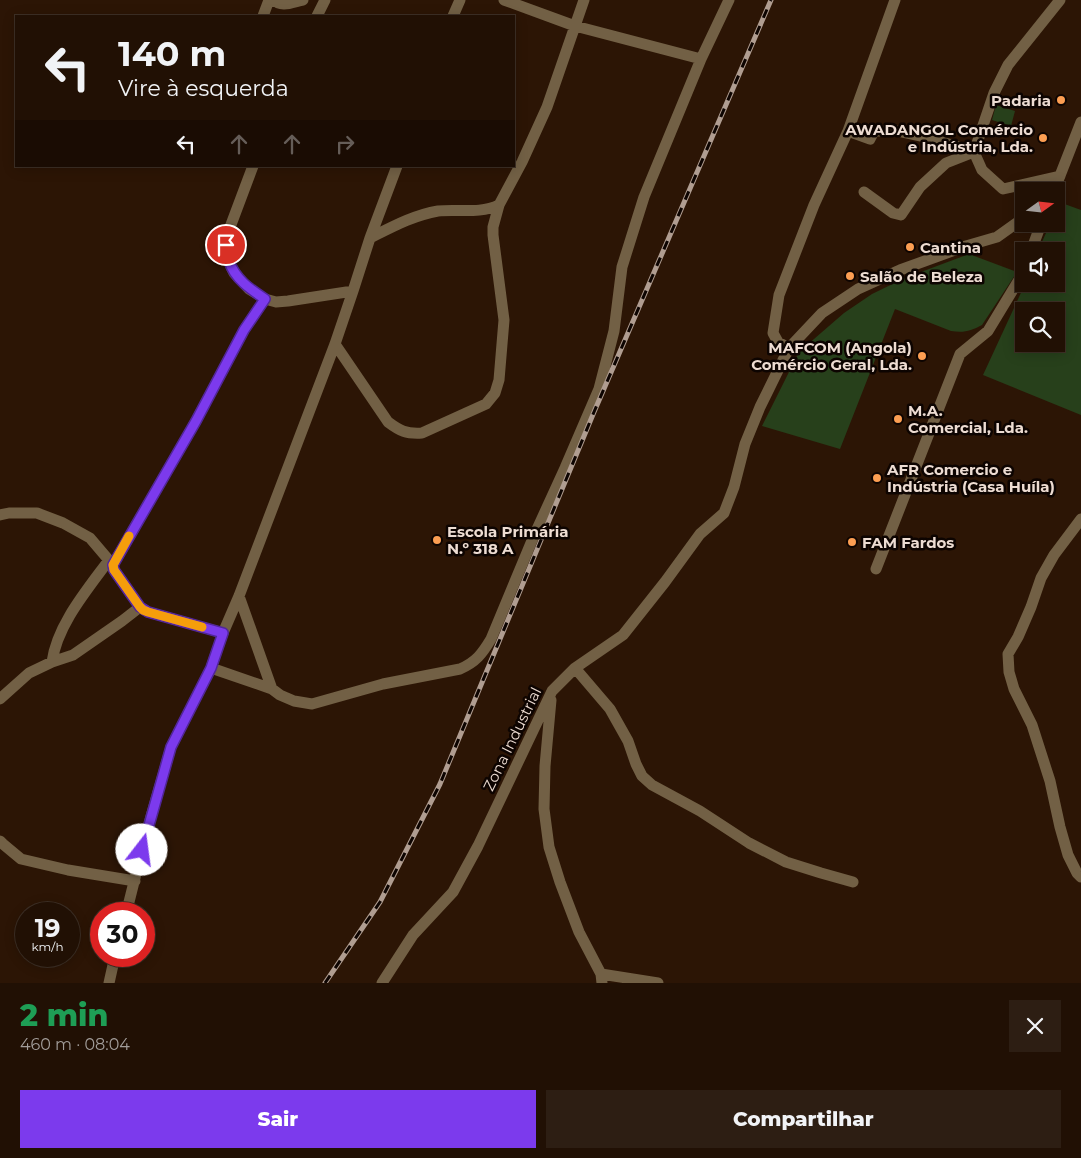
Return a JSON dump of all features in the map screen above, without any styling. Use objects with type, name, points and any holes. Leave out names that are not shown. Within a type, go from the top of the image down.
[{"type":"street","points":[[263,15],[269,0]]},
{"type":"street","points":[[274,0],[276,3],[281,4],[303,0]]},
{"type":"street","points":[[317,15],[324,0]]},
{"type":"street","points":[[454,15],[460,0]]},
{"type":"street","points":[[504,0],[575,26],[701,59]]},
{"type":"street","points":[[335,344],[388,422],[400,430],[411,434],[422,433],[486,404],[494,393],[499,380],[504,320],[493,227],[499,206],[547,107],[584,0]]},
{"type":"street","points":[[211,668],[272,689],[294,702],[312,704],[383,684],[460,669],[470,664],[482,654],[491,640],[533,538],[599,388],[614,331],[622,267],[644,198],[701,59],[729,0]]},
{"type":"street","points":[[789,348],[778,342],[773,333],[778,295],[814,205],[848,131],[895,0]]},
{"type":"street","points":[[1060,0],[1008,66],[994,93],[974,152],[982,170],[1003,189],[1060,176]]},
{"type":"street","points":[[1058,182],[1076,147],[1081,122]]},
{"type":"street","points":[[848,131],[870,139],[874,131],[897,132],[929,138],[974,152]]},
{"type":"street","points":[[864,192],[893,213],[901,215],[920,186],[946,163],[974,152]]},
{"type":"street","points":[[254,167],[229,230],[226,245],[228,260],[234,273],[249,289],[265,299],[276,302],[354,291]]},
{"type":"street","points":[[129,902],[146,834],[171,747],[211,668],[335,344],[370,238],[397,167]]},
{"type":"street","points":[[1054,182],[1060,176]]},
{"type":"street","points":[[370,238],[406,220],[428,214],[460,210],[483,210],[499,206]]},
{"type":"street","name":"Zona Industrial","points":[[382,983],[413,935],[453,892],[478,846],[552,691],[575,668],[622,635],[665,582],[700,534],[724,513],[734,487],[748,434],[789,348],[822,313],[858,290],[900,270],[997,237],[1015,224]]},
{"type":"street","points":[[876,569],[960,354],[988,331],[1015,285]]},
{"type":"street","points":[[52,662],[58,637],[79,600],[111,563],[196,421],[244,330],[265,299]]},
{"type":"street","points":[[0,515],[9,513],[37,513],[64,523],[90,538],[111,563],[140,607],[148,612],[223,633]]},
{"type":"street","points":[[1081,518],[1054,555],[1041,578],[1031,607],[1008,654],[1009,672],[1014,689],[1032,725],[1050,781],[1068,854],[1081,877]]},
{"type":"street","points":[[239,596],[272,689]]},
{"type":"street","points":[[0,699],[29,673],[73,655],[140,607]]},
{"type":"street","points":[[575,668],[610,709],[628,741],[642,776],[652,786],[700,811],[749,843],[786,862],[853,882]]},
{"type":"street","points":[[552,691],[545,766],[544,809],[549,847],[560,882],[579,932],[601,978],[658,983]]},
{"type":"street","points":[[0,840],[21,859],[68,870],[135,881]]},
{"type":"street","points":[[108,983],[113,967]]},
{"type":"green space","points":[[996,105],[1015,111],[1011,126],[992,120]]},
{"type":"green space","points":[[1065,204],[1081,210],[1081,415],[983,375],[1015,306],[1015,352],[1065,352],[1065,302],[1017,302],[1021,292],[1065,292],[1065,242],[1042,242],[1046,232],[1065,232]]},
{"type":"green space","points":[[969,254],[1015,271],[1015,275],[982,325],[971,330],[964,332],[951,331],[895,309],[840,449],[762,426],[799,352],[844,313],[872,294],[905,278]]},
{"type":"railway","points":[[325,983],[380,902],[440,784],[594,412],[771,0]]},
{"type":"slow traffic","points":[[129,536],[113,565],[114,570],[140,607],[148,612],[202,627]]},
{"type":"place","name":"Padaria","points":[[1061,100]]},
{"type":"place","name":"AWADANGOL Comércio e Indústria, Lda.","points":[[1043,138]]},
{"type":"place","name":"Cantina","points":[[910,247]]},
{"type":"place","name":"Salão de Beleza","points":[[850,276]]},
{"type":"place","name":"MAFCOM (Angola) Comércio Geral, Lda.","points":[[922,356]]},
{"type":"place","name":"M.A. Comercial, Lda.","points":[[898,419]]},
{"type":"place","name":"AFR Comercio e Indústria (Casa Huíla)","points":[[877,478]]},
{"type":"place","name":"Escola Primária N.º 318 A","points":[[437,540]]},
{"type":"place","name":"FAM Fardos","points":[[852,542]]},
{"type":"route","points":[[142,850],[171,747],[211,668],[223,633],[143,610],[114,570],[113,565],[196,421],[244,330],[265,299],[249,289],[234,273],[228,260],[226,245]]}]
